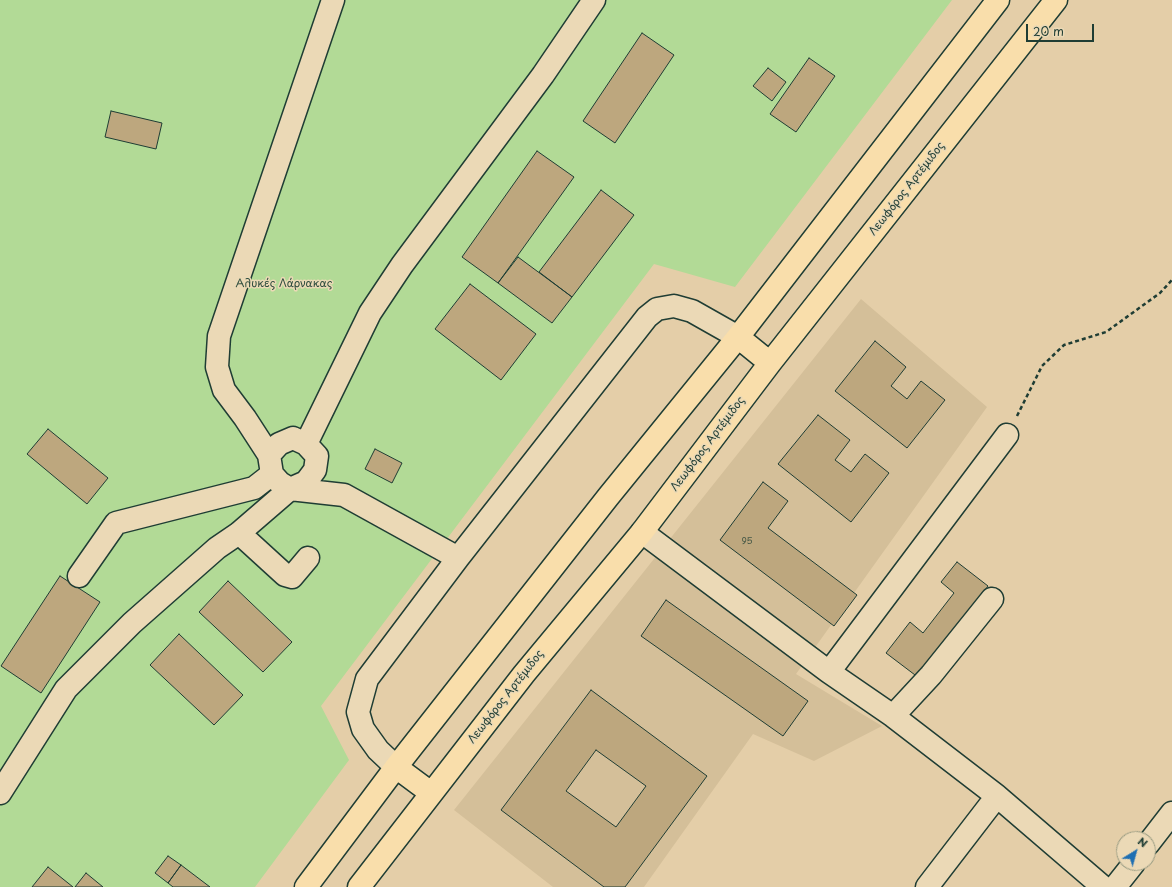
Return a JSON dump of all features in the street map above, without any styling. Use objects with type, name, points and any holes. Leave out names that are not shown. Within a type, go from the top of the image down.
[{"type":"main road","points":[[306,887],[396,767],[608,497],[738,337],[998,0]]},
{"type":"main road","name":"Λεωφόρος Αρτέμιδος","points":[[359,887],[524,674],[642,532],[770,363],[1056,0]]},
{"type":"main road","points":[[738,337],[770,363]]},
{"type":"main road","points":[[396,767],[431,793]]},
{"type":"street","points":[[333,0],[219,336],[217,367],[224,390],[245,418],[280,483],[290,488],[344,495],[458,558]]},
{"type":"street","points":[[306,444],[370,313],[402,265],[543,76],[594,0]]},
{"type":"street","points":[[396,767],[378,750],[363,728],[358,712],[360,699],[367,680],[380,660],[458,558],[647,317],[657,309],[674,306],[692,311],[738,337]]},
{"type":"street","points":[[829,672],[1007,435]]},
{"type":"street","points":[[0,793],[66,689],[132,623],[217,548],[239,534],[290,488],[306,482],[315,470],[317,456],[306,444],[293,438],[279,444],[271,465],[254,488],[116,522],[79,576]]},
{"type":"street","points":[[642,532],[829,672],[893,716],[997,796],[1103,887]]},
{"type":"street","points":[[239,534],[285,575],[292,577],[308,558]]},
{"type":"street","points":[[893,716],[931,675],[992,599]]},
{"type":"street","points":[[927,887],[997,796]]},
{"type":"street","points":[[1156,834],[1172,813]]},
{"type":"street","points":[[1116,887],[1128,871]]},
{"type":"path","points":[[1007,435],[1042,366],[1064,345],[1106,332],[1160,293],[1172,280]]},
{"type":"shaded area","points":[[861,299],[987,407],[796,674],[882,726],[814,761],[753,734],[644,887],[553,887],[454,810]]},
{"type":"green space","name":"Αλυκές Λάρνακας","points":[[0,0],[952,0],[735,287],[654,264],[321,706],[349,760],[255,887],[0,887]]},
{"type":"building","points":[[642,33],[674,55],[615,143],[583,121]]},
{"type":"building","points":[[809,58],[835,76],[796,132],[770,114]]},
{"type":"building","points":[[768,68],[786,82],[772,101],[753,86]]},
{"type":"building","points":[[111,111],[162,123],[156,149],[105,137]]},
{"type":"building","points":[[537,151],[574,177],[498,283],[462,257]]},
{"type":"building","points":[[601,190],[634,215],[572,297],[539,272]]},
{"type":"building","points":[[518,257],[572,297],[552,323],[498,283]]},
{"type":"building","points":[[470,284],[536,334],[501,380],[435,329]]},
{"type":"building","points":[[875,341],[906,367],[891,386],[907,399],[921,381],[945,400],[907,448],[835,391]]},
{"type":"building","points":[[818,415],[850,440],[835,460],[851,472],[865,454],[889,473],[851,522],[778,464]]},
{"type":"building","points":[[48,429],[108,478],[87,504],[27,454]]},
{"type":"building","points":[[375,449],[402,463],[392,483],[365,469]]},
{"type":"building","points":[[763,482],[788,501],[768,528],[857,595],[834,626],[720,540]]},
{"type":"building","points":[[957,562],[988,586],[919,678],[886,653],[910,622],[923,633],[954,593],[941,582]]},
{"type":"building","points":[[60,576],[100,602],[41,693],[1,666]]},
{"type":"building","points":[[228,581],[292,642],[263,672],[199,612]]},
{"type":"building","points":[[666,600],[808,701],[783,736],[641,636]]},
{"type":"building","points":[[179,634],[243,695],[214,725],[150,665]]},
{"type":"building","points":[[591,690],[707,776],[625,887],[604,887],[501,810]],"holes":[[[596,750],[646,786],[616,827],[566,791]]]},
{"type":"building","points":[[168,856],[181,865],[168,883],[155,873]]},
{"type":"building","points":[[181,865],[210,887],[173,887],[168,883]]},
{"type":"building","points":[[48,867],[73,887],[32,887]]},
{"type":"building","points":[[86,873],[103,887],[75,887]]}]
